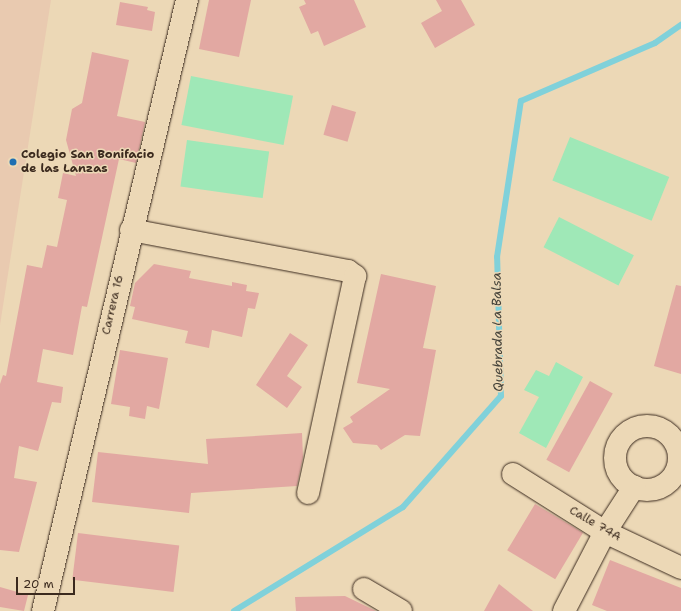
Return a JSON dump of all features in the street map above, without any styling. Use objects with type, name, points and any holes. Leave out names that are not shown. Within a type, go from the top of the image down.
[{"type":"street","name":"Carrera 16","points":[[43,611],[131,230],[187,0]]},
{"type":"street","points":[[131,230],[348,271],[355,276],[308,493]]},
{"type":"street","points":[[648,426],[659,428],[678,438],[679,462],[671,480],[653,490],[634,487],[619,473],[616,462],[620,441],[637,428],[648,426]]},
{"type":"street","name":"Calle 74A","points":[[513,474],[605,532],[681,568]]},
{"type":"street","points":[[564,611],[605,532],[634,487]]},
{"type":"street","points":[[364,589],[401,611]]},
{"type":"shaded area","name":"Colegio San Bonifacio de las Lanzas","points":[[0,0],[51,0],[0,325]]},
{"type":"green space","points":[[191,76],[293,96],[284,145],[181,125]]},
{"type":"green space","points":[[570,137],[669,177],[652,221],[552,181]]},
{"type":"green space","points":[[187,140],[269,152],[263,198],[180,187]]},
{"type":"green space","points":[[559,217],[634,255],[618,285],[544,247]]},
{"type":"green space","points":[[556,362],[583,377],[546,448],[519,433],[539,397],[524,390],[536,370],[549,376]]},
{"type":"building","points":[[209,0],[251,0],[239,57],[199,49]]},
{"type":"building","points":[[304,0],[354,0],[366,27],[324,46],[318,31],[311,34],[299,7],[306,4]]},
{"type":"building","points":[[436,0],[461,0],[475,25],[435,48],[421,23],[442,11]]},
{"type":"building","points":[[120,2],[148,7],[147,10],[155,12],[152,31],[116,25]]},
{"type":"building","points":[[92,52],[129,60],[117,116],[145,122],[136,163],[119,159],[87,307],[82,306],[73,355],[43,349],[37,382],[63,387],[61,403],[52,402],[38,451],[19,446],[14,478],[37,482],[19,552],[0,550],[0,384],[3,375],[6,376],[27,265],[42,268],[47,245],[57,247],[67,200],[58,198],[63,173],[76,176],[66,140],[72,109],[82,103]]},
{"type":"building","points":[[332,105],[356,112],[347,142],[323,135]]},
{"type":"building","points":[[154,264],[191,271],[189,278],[232,286],[232,282],[247,285],[246,291],[259,293],[255,309],[248,308],[242,337],[212,330],[209,348],[185,343],[188,331],[132,319],[135,307],[130,306],[135,283]]},
{"type":"building","points":[[381,274],[436,286],[423,348],[436,350],[420,436],[405,435],[381,450],[377,445],[353,443],[343,428],[353,422],[350,417],[390,389],[357,383]]},
{"type":"building","points":[[676,285],[681,286],[681,374],[654,366]]},
{"type":"building","points":[[290,333],[308,345],[287,376],[302,387],[287,408],[256,385]]},
{"type":"building","points":[[120,350],[168,358],[159,409],[147,406],[145,419],[129,416],[130,407],[111,404]]},
{"type":"building","points":[[590,381],[613,394],[569,472],[546,460]]},
{"type":"building","points":[[302,433],[303,457],[297,486],[191,493],[189,513],[92,502],[98,452],[208,464],[206,439]]},
{"type":"building","points":[[535,504],[583,533],[555,579],[507,550]]},
{"type":"building","points":[[78,533],[179,545],[174,592],[72,580]]},
{"type":"building","points":[[610,560],[681,588],[681,611],[607,611],[592,605]]},
{"type":"building","points":[[499,584],[533,611],[484,611]]},
{"type":"building","points":[[0,587],[28,595],[24,611],[0,607]]},
{"type":"building","points":[[345,596],[376,611],[296,611],[295,597]]},
{"type":"waterway","name":"Quebrada La Balsa","points":[[234,611],[403,507],[501,396],[497,257],[521,101],[655,43],[681,25]]},
{"type":"place","name":"Colegio San Bonifacio de las Lanzas","points":[[13,162]]}]
